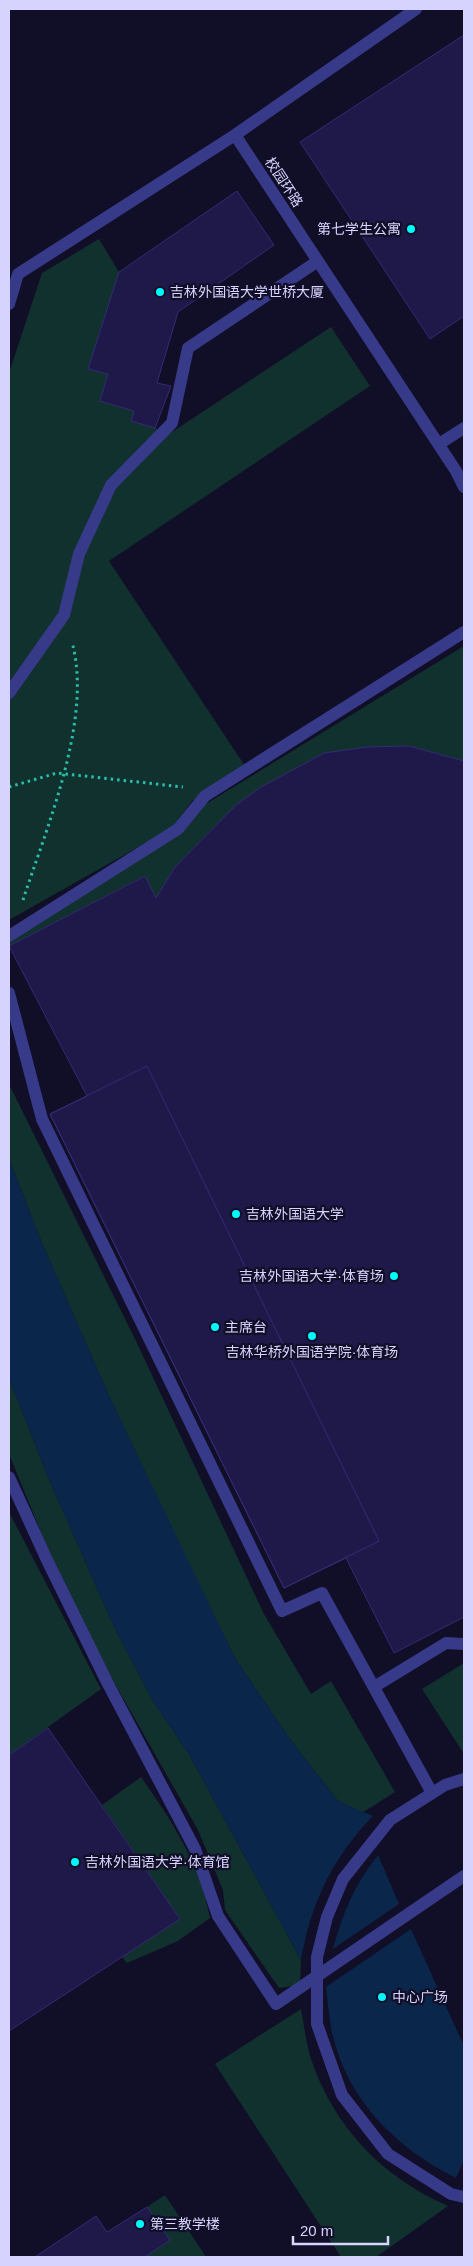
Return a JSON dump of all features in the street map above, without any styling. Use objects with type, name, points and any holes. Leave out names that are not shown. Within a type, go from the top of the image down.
[{"type":"lane","points":[[9,304],[18,274],[235,135],[416,9]]},
{"type":"lane","name":"校园环路","points":[[235,135],[439,444],[464,487]]},
{"type":"lane","points":[[9,693],[64,615],[79,554],[111,485],[172,423],[188,348],[318,261]]},
{"type":"lane","points":[[439,444],[464,428]]},
{"type":"lane","points":[[10,935],[178,829],[205,796],[464,632]]},
{"type":"lane","points":[[9,993],[42,1119],[282,1611],[322,1593],[432,1793]]},
{"type":"lane","points":[[9,1477],[102,1673],[195,1849],[218,1916],[276,2004],[464,1876]]},
{"type":"lane","points":[[374,1687],[446,1643],[464,1644]]},
{"type":"lane","points":[[464,1779],[444,1785],[390,1820],[343,1879],[327,1917],[318,1957],[317,2024],[342,2095],[388,2154],[451,2194],[464,2197]]},
{"type":"path","points":[[10,935],[63,774],[76,716],[78,664],[64,615]]},
{"type":"path","points":[[9,787],[57,773],[118,778],[195,789],[205,796]]},
{"type":"green space","points":[[99,239],[119,272],[89,368],[108,374],[100,401],[134,411],[166,436],[331,327],[370,386],[109,561],[245,766],[192,801],[172,828],[9,920],[9,373],[42,273]]},
{"type":"green space","points":[[464,646],[464,761],[409,746],[261,787],[235,806],[175,867],[156,898],[144,876],[9,946],[9,941],[204,805]]},
{"type":"green space","points":[[9,1084],[135,1339],[264,1614],[311,1694],[331,1681],[395,1792],[362,1813],[338,1801],[289,1738],[235,1658],[198,1584],[110,1398],[42,1243],[9,1159]]},
{"type":"green space","points":[[9,1378],[47,1475],[115,1629],[153,1701],[190,1756],[301,1960],[300,1985],[279,1988],[225,1910],[223,1890],[198,1830],[102,1661],[45,1542],[9,1454]]},
{"type":"green space","points":[[9,1512],[101,1689],[9,1755]]},
{"type":"green space","points":[[464,1663],[464,1754],[422,1689]]},
{"type":"green space","points":[[141,1777],[174,1826],[192,1862],[200,1880],[210,1918],[178,1941],[127,1963],[122,1957],[180,1919],[102,1805]]},
{"type":"green space","points":[[301,2009],[311,2059],[333,2107],[347,2128],[382,2165],[424,2194],[448,2206],[376,2257],[341,2257],[215,2064]]},
{"type":"green space","points":[[165,2195],[206,2257],[145,2257],[170,2240],[147,2207]]},
{"type":"water","points":[[9,1159],[42,1243],[110,1398],[235,1658],[289,1738],[338,1801],[373,1816],[346,1848],[326,1882],[311,1919],[301,1960],[190,1756],[153,1701],[115,1629],[47,1475],[9,1378]]},
{"type":"water","points":[[378,1855],[399,1904],[333,1949],[350,1900]]},
{"type":"water","points":[[411,1929],[464,2046],[464,2160],[456,2178],[434,2166],[395,2137],[362,2101],[339,2058],[331,2028],[326,1987]]},
{"type":"building","name":"第七学生公寓","points":[[464,35],[464,316],[430,339],[300,142]]},
{"type":"building","name":"吉林外国语大学世桥大厦","points":[[237,191],[274,245],[178,312],[157,383],[171,386],[155,428],[131,421],[134,411],[100,401],[108,374],[88,369],[119,272]]},
{"type":"building","name":"吉林华桥外国语学院·体育场","points":[[409,746],[464,761],[464,1617],[394,1653],[346,1558],[284,1588],[50,1114],[87,1096],[9,946],[145,876],[156,898],[175,867],[235,806],[261,787],[324,753],[367,747]]},
{"type":"building","name":"主席台","points":[[147,1066],[379,1541],[284,1588],[50,1114]]},
{"type":"building","name":"吉林外国语大学·体育馆","points":[[48,1728],[180,1919],[9,2031],[9,1755]]},
{"type":"building","name":"第三教学楼","points":[[147,2207],[170,2240],[145,2257],[35,2257],[96,2216],[107,2232]]},
{"type":"place","name":"第七学生公寓","points":[[411,229]]},
{"type":"place","name":"吉林外国语大学世桥大厦","points":[[160,292]]},
{"type":"place","name":"吉林外国语大学","points":[[236,1214]]},
{"type":"place","name":"吉林外国语大学·体育场","points":[[394,1276]]},
{"type":"place","name":"主席台","points":[[215,1327]]},
{"type":"place","name":"吉林华桥外国语学院·体育场","points":[[312,1336]]},
{"type":"place","name":"吉林外国语大学·体育馆","points":[[75,1862]]},
{"type":"place","name":"中心广场","points":[[382,1997]]},
{"type":"place","name":"第三教学楼","points":[[140,2224]]}]
